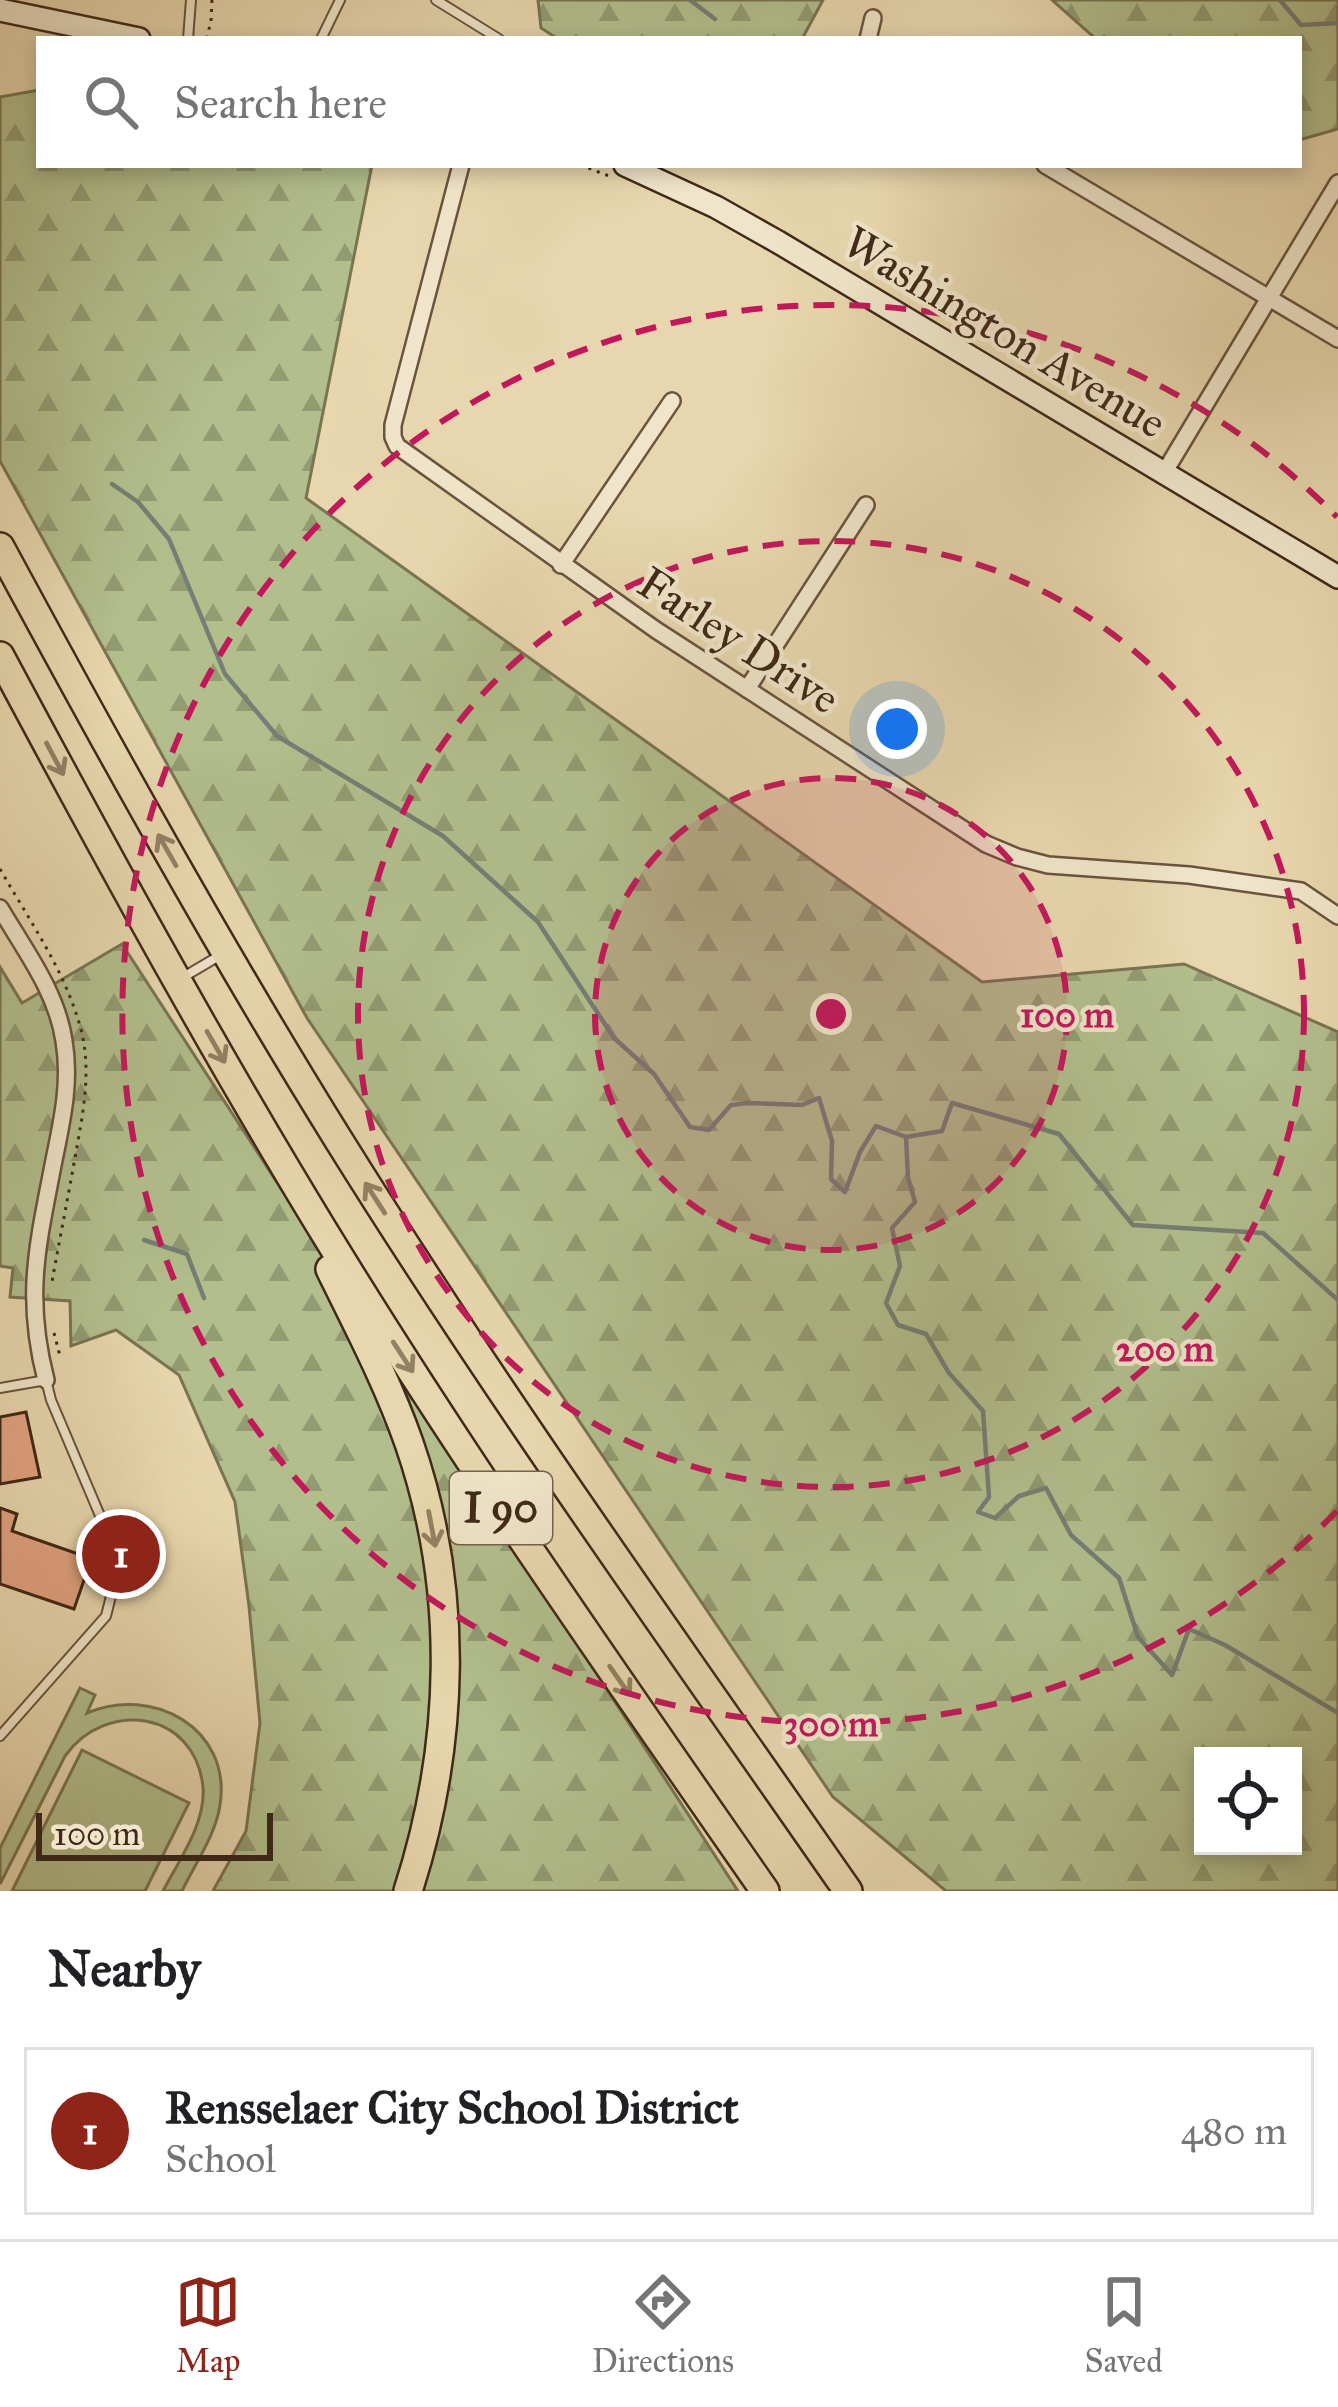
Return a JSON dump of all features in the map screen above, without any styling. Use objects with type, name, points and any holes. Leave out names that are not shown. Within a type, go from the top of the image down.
[{"type":"highway","name":"I 90","points":[[0,547],[225,952],[328,1124],[470,1344],[843,1883]]},
{"type":"highway","name":"I 90","points":[[0,656],[254,1114],[357,1284],[474,1468],[765,1891]]},
{"type":"highway","points":[[254,1114],[394,1402],[432,1525],[444,1614],[446,1698],[436,1786],[408,1891]]},
{"type":"street","points":[[0,10],[125,36]]},
{"type":"street","points":[[869,36],[873,18]]},
{"type":"street","name":"Farley Drive","points":[[460,168],[394,425],[397,446],[561,565],[986,844],[1048,866],[1189,875],[1301,891],[1338,916]]},
{"type":"street","name":"Washington Avenue","points":[[632,168],[778,242],[1338,578]]},
{"type":"street","points":[[1050,168],[1338,339]]},
{"type":"street","points":[[1164,473],[1338,183]]},
{"type":"street","points":[[561,565],[672,401]]},
{"type":"street","points":[[747,689],[866,505]]},
{"type":"street","points":[[0,908],[51,999],[66,1052],[65,1104],[33,1286],[35,1333],[46,1380]]},
{"type":"lane","points":[[188,36],[191,0]]},
{"type":"lane","points":[[322,36],[340,0]]},
{"type":"lane","points":[[436,0],[494,36]]},
{"type":"lane","points":[[178,980],[225,952]]},
{"type":"lane","points":[[0,1388],[46,1380],[115,1551],[116,1576],[106,1616],[0,1736]]},
{"type":"path","points":[[207,36],[212,0]]},
{"type":"green space","points":[[538,0],[823,0],[804,36],[553,36],[541,28]]},
{"type":"green space","points":[[1052,0],[1338,0],[1338,129],[1302,139],[1302,36],[1093,36]]},
{"type":"green space","points":[[36,91],[36,168],[371,168],[306,498],[982,982],[1184,964],[1338,1032],[1338,1891],[946,1891],[833,1797],[307,1018],[0,461],[0,97]]},
{"type":"green space","points":[[122,944],[738,1891],[213,1891],[246,1831],[260,1723],[235,1502],[179,1375],[116,1330],[71,1346],[70,1301],[10,1297],[13,1268],[0,1266],[0,967],[22,1003]]},
{"type":"green space","points":[[80,1688],[95,1695],[87,1713],[112,1706],[161,1710],[200,1735],[213,1754],[220,1778],[218,1816],[182,1891],[163,1891],[200,1814],[203,1787],[196,1761],[167,1728],[125,1720],[82,1738],[65,1756],[0,1884],[0,1848]]},
{"type":"green space","points":[[82,1750],[189,1803],[145,1891],[12,1891]]},
{"type":"building","points":[[26,1412],[40,1477],[0,1484],[0,1417]]},
{"type":"building","points":[[0,1508],[17,1514],[12,1531],[84,1556],[81,1564],[102,1571],[98,1584],[84,1580],[74,1609],[0,1584]]},
{"type":"waterway","points":[[690,0],[715,19]]},
{"type":"waterway","points":[[1280,0],[1301,25],[1338,23]]},
{"type":"waterway","points":[[112,484],[138,502],[169,539],[225,674],[277,736],[443,836],[538,922],[614,1038],[654,1074],[690,1127],[709,1130],[731,1105],[802,1105],[819,1098],[832,1141],[831,1179],[845,1192],[876,1126],[906,1137],[908,1178],[915,1202],[892,1228],[900,1266],[886,1303],[898,1325],[926,1334],[949,1373],[983,1411],[989,1497],[978,1512],[995,1518],[1019,1496],[1046,1488],[1071,1535],[1119,1578],[1138,1637],[1172,1675],[1189,1629],[1225,1645],[1338,1713]]},
{"type":"waterway","points":[[906,1137],[942,1131],[952,1103],[1059,1134],[1133,1225],[1263,1233],[1338,1300]]},
{"type":"waterway","points":[[144,1240],[187,1254],[204,1298]]},
{"type":"place","name":"Rensselaer City School District","points":[[121,1554]]}]
